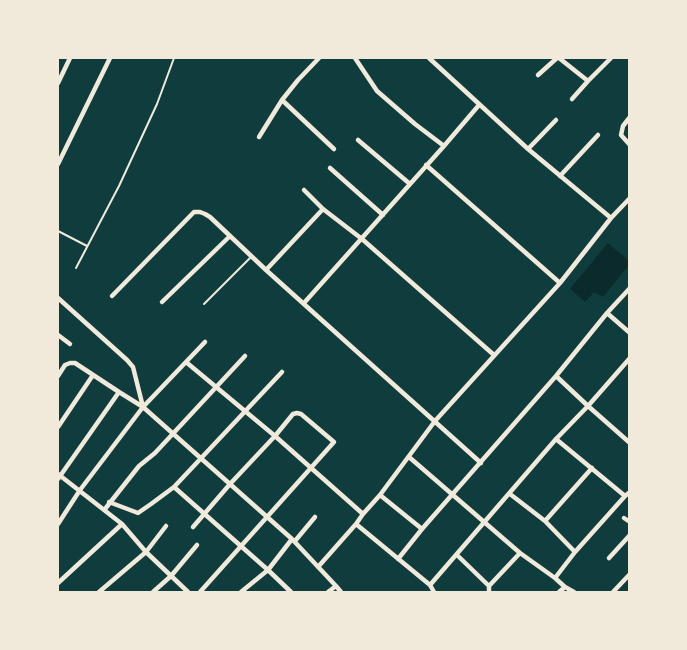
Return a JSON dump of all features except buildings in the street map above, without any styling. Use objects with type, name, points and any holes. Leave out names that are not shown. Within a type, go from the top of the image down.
[{"type":"street","points":[[58,83],[70,58]]},
{"type":"street","points":[[58,164],[110,58]]},
{"type":"street","points":[[259,137],[282,100],[318,58]]},
{"type":"street","points":[[355,58],[378,90],[415,124],[444,146]]},
{"type":"street","points":[[429,58],[528,149],[611,218]]},
{"type":"street","points":[[538,75],[558,58],[588,81]]},
{"type":"street","points":[[572,99],[611,58]]},
{"type":"street","points":[[282,100],[334,150]]},
{"type":"street","points":[[304,303],[479,105]]},
{"type":"street","points":[[630,117],[623,126],[621,135],[630,145]]},
{"type":"street","points":[[528,149],[556,120]]},
{"type":"street","points":[[560,176],[598,135]]},
{"type":"street","points":[[358,140],[410,184]]},
{"type":"street","points":[[426,165],[560,283]]},
{"type":"street","points":[[330,168],[383,215]]},
{"type":"street","points":[[304,190],[494,355]]},
{"type":"street","points":[[318,567],[380,496],[435,421],[560,283],[611,218],[630,198]]},
{"type":"street","points":[[266,270],[323,208]]},
{"type":"street","points":[[112,296],[194,212],[200,212],[210,217],[266,270],[481,463]]},
{"type":"street","points":[[162,302],[230,236]]},
{"type":"street","points":[[398,559],[630,288]]},
{"type":"street","points":[[58,298],[133,367],[143,407]]},
{"type":"street","points":[[607,313],[630,333]]},
{"type":"street","points":[[58,335],[70,344]]},
{"type":"street","points":[[58,524],[80,490],[143,407],[205,342]]},
{"type":"street","points":[[104,509],[139,466],[155,453],[245,356]]},
{"type":"street","points":[[430,586],[556,439],[630,358]]},
{"type":"street","points":[[186,362],[312,467],[363,514]]},
{"type":"street","points":[[58,376],[65,365],[75,363],[143,407],[294,540],[341,592]]},
{"type":"street","points":[[109,502],[135,512],[140,512],[174,487],[282,372]]},
{"type":"street","points":[[58,427],[93,375]]},
{"type":"street","points":[[556,376],[630,443]]},
{"type":"street","points":[[119,392],[58,476],[80,490],[122,524],[146,552],[188,592]]},
{"type":"street","points":[[193,527],[293,414],[301,414],[334,442],[200,592]]},
{"type":"street","points":[[556,439],[625,496]]},
{"type":"street","points":[[409,457],[520,553],[574,592]]},
{"type":"street","points":[[545,521],[592,468]]},
{"type":"street","points":[[174,487],[291,592]]},
{"type":"street","points":[[554,578],[630,492]]},
{"type":"street","points":[[510,494],[545,521],[576,552]]},
{"type":"street","points":[[380,496],[422,529]]},
{"type":"street","points":[[241,592],[268,570],[315,517]]},
{"type":"street","points":[[624,518],[630,522]]},
{"type":"street","points":[[58,583],[122,524]]},
{"type":"street","points":[[356,524],[430,586],[434,592]]},
{"type":"street","points":[[99,592],[146,552],[166,526]]},
{"type":"street","points":[[609,558],[630,535]]},
{"type":"street","points":[[152,592],[171,576],[197,545]]},
{"type":"street","points":[[489,592],[489,586],[520,553]]},
{"type":"street","points":[[457,555],[489,586]]},
{"type":"street","points":[[613,592],[630,574]]},
{"type":"street","points":[[328,592],[336,586]]},
{"type":"street","points":[[558,592],[565,587]]},
{"type":"lane","points":[[76,268],[133,157],[157,104],[174,58]]},
{"type":"lane","points":[[58,232],[88,246]]},
{"type":"lane","points":[[204,304],[251,256]]},
{"type":"water","points":[[608,243],[629,261],[629,265],[603,297],[594,292],[585,302],[570,289]]}]
